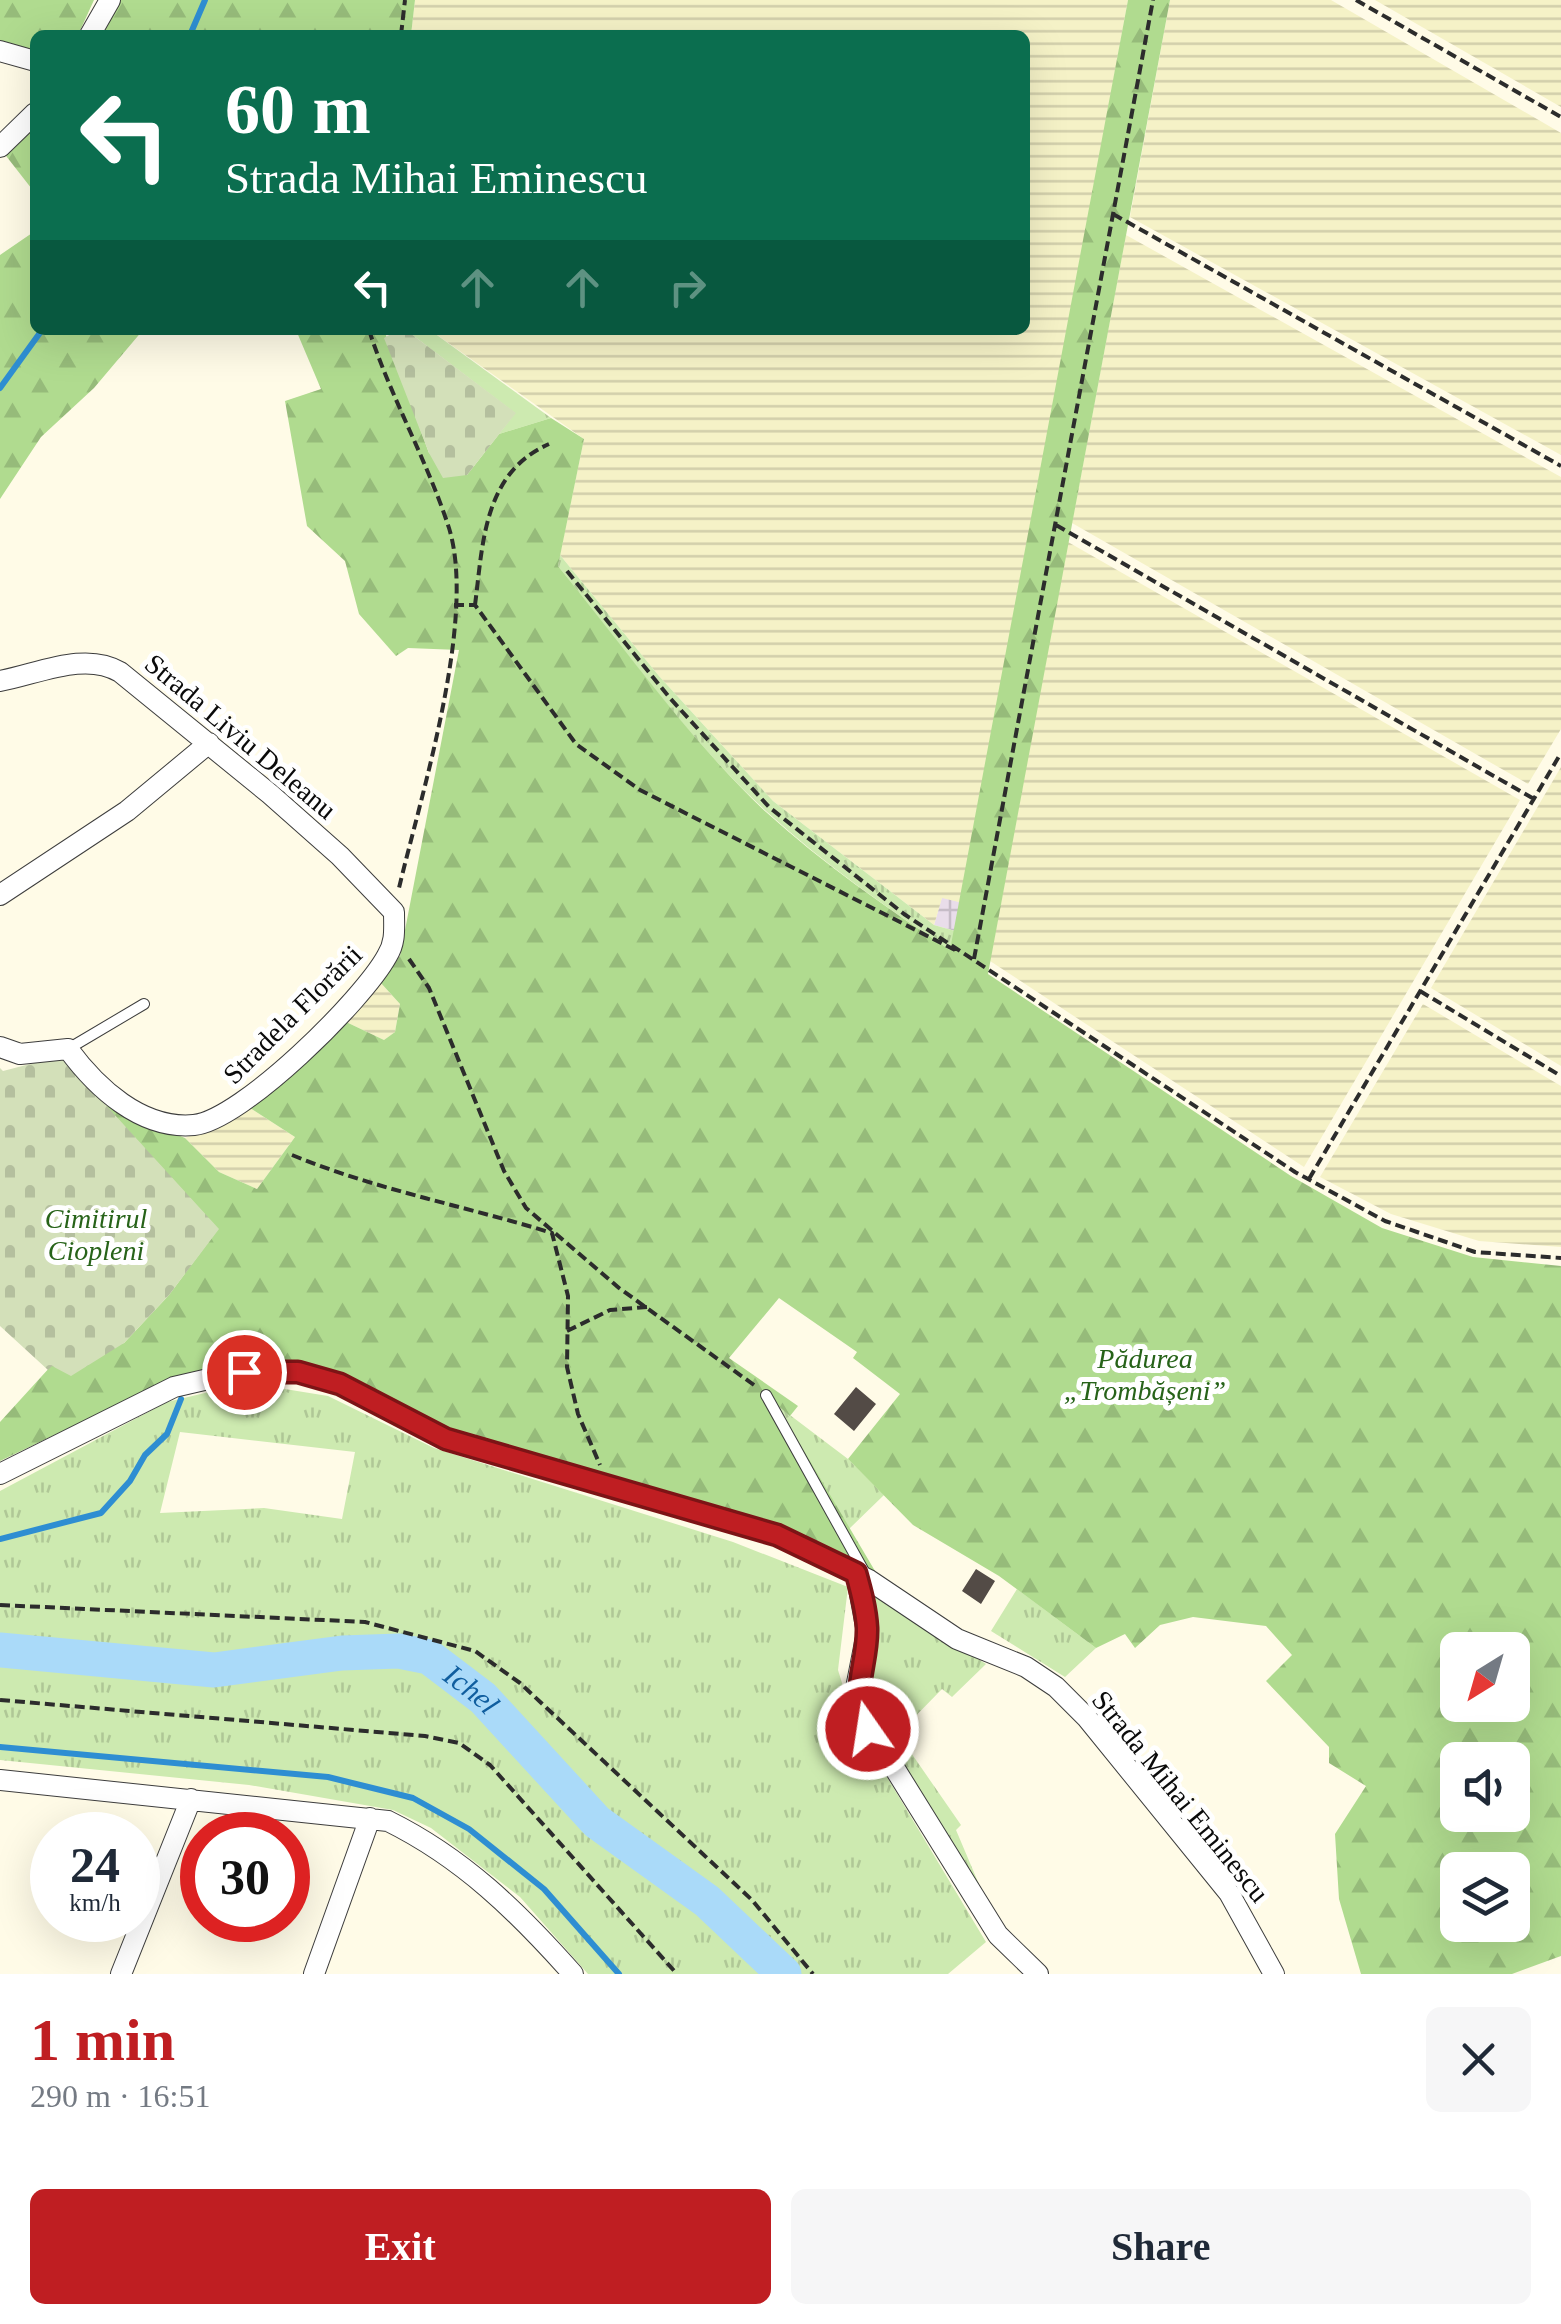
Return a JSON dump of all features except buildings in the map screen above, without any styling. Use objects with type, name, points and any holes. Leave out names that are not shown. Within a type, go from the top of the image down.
[{"type":"street","points":[[93,30],[107,2]]},
{"type":"street","points":[[0,51],[30,60]]},
{"type":"street","points":[[0,147],[30,118]]},
{"type":"street","name":"Strada Liviu Deleanu","points":[[0,681],[88,661],[106,663],[209,743],[340,856],[394,912]]},
{"type":"street","points":[[0,894],[127,811],[209,743]]},
{"type":"street","points":[[394,912],[394,940]]},
{"type":"street","name":"Stradela Florării","points":[[68,1049],[108,1096],[134,1110],[193,1125],[230,1114],[263,1088],[368,984],[394,940]]},
{"type":"street","points":[[0,1047],[20,1054],[68,1049]]},
{"type":"street","name":"Strada Mihai Eminescu","points":[[0,1474],[174,1387],[244,1372],[298,1372],[340,1384],[446,1439],[777,1535],[863,1576],[958,1640],[1026,1666],[1056,1687],[1099,1732],[1229,1893],[1274,1974]]},
{"type":"street","points":[[863,1576],[867,1632],[856,1688],[859,1712],[998,1935],[1038,1974]]},
{"type":"street","points":[[0,1780],[388,1821],[432,1843],[513,1906],[573,1974]]},
{"type":"street","points":[[121,1974],[191,1799]]},
{"type":"street","points":[[314,1974],[370,1818]]},
{"type":"lane","points":[[68,1049],[144,1004]]},
{"type":"lane","name":"Strada Mihai Eminescu","points":[[766,1394],[863,1576]]},
{"type":"path","points":[[402,30],[405,0]]},
{"type":"path","points":[[974,959],[1153,0]]},
{"type":"path","points":[[1356,0],[1561,118]]},
{"type":"path","points":[[1113,214],[1561,466]]},
{"type":"path","points":[[371,335],[450,531],[456,574],[438,722],[394,912]]},
{"type":"path","points":[[549,444],[531,452],[510,471],[492,501],[483,535],[475,606],[576,744],[640,790],[974,959]]},
{"type":"path","points":[[1055,524],[1534,799]]},
{"type":"path","points":[[567,570],[669,698],[769,807],[904,914],[1309,1180],[1385,1221],[1475,1252],[1561,1258]]},
{"type":"path","points":[[454,604],[475,606]]},
{"type":"path","points":[[1309,1180],[1561,753]]},
{"type":"path","points":[[394,940],[429,988],[504,1171],[526,1208],[647,1308],[766,1394]]},
{"type":"path","points":[[1420,991],[1561,1076]]},
{"type":"path","points":[[292,1155],[409,1196],[482,1211],[552,1233]]},
{"type":"path","points":[[552,1233],[568,1296],[567,1367],[578,1414],[601,1467],[600,1484]]},
{"type":"path","points":[[568,1330],[610,1310],[647,1308]]},
{"type":"path","points":[[0,1605],[366,1622],[475,1651],[520,1683],[752,1900],[813,1974]]},
{"type":"path","points":[[0,1700],[425,1736],[459,1743],[490,1765],[676,1974]]},
{"type":"shaded area","points":[[415,0],[1128,0],[963,903],[942,898],[934,925],[773,801],[659,676],[560,555],[584,439],[437,335],[1030,335],[1030,30],[412,30]]},
{"type":"shaded area","points":[[1170,0],[1331,0],[1561,133],[1561,455],[1130,217]]},
{"type":"shaded area","points":[[1375,0],[1561,0],[1561,107]]},
{"type":"shaded area","points":[[1126,235],[1561,477],[1561,729],[1528,784],[1072,523]]},
{"type":"shaded area","points":[[1068,542],[1520,800],[1304,1167],[990,961]]},
{"type":"shaded area","points":[[1561,767],[1561,1066],[1431,988]]},
{"type":"shaded area","points":[[942,897],[963,903],[955,931],[934,925]]},
{"type":"shaded area","points":[[380,982],[400,1004],[395,1032],[384,1040],[344,1021]]},
{"type":"shaded area","points":[[1423,1004],[1561,1086],[1561,1247],[1479,1241],[1391,1214],[1320,1177]]},
{"type":"shaded area","points":[[250,1108],[295,1137],[257,1189],[219,1172],[185,1138]]},
{"type":"green space","points":[[0,0],[94,0],[80,30],[30,30],[30,52],[0,43]]},
{"type":"green space","points":[[118,0],[415,0],[412,30],[103,30]]},
{"type":"green space","name":"Pădurea „Trombășeni”","points":[[1128,0],[1170,0],[988,974],[1291,1176],[1382,1228],[1473,1257],[1561,1266],[1561,1956],[1512,1974],[1361,1974],[1339,1899],[1335,1834],[1366,1786],[1329,1763],[1329,1747],[1266,1681],[1292,1655],[1266,1626],[1193,1617],[1160,1625],[1135,1648],[1125,1634],[1096,1648],[999,1576],[913,1525],[848,1459],[900,1394],[853,1358],[857,1352],[779,1298],[729,1358],[798,1406],[790,1416],[777,1405],[878,1576],[835,1551],[756,1521],[453,1434],[333,1374],[167,1381],[0,1461],[0,1422],[51,1366],[124,1343],[169,1295],[218,1229],[105,1105],[185,1138],[219,1172],[257,1189],[295,1137],[250,1108],[344,1021],[384,1040],[395,1032],[400,1004],[380,982],[400,956],[459,650],[408,648],[396,656],[359,614],[345,561],[307,526],[285,401],[321,389],[298,335],[386,335],[429,453],[467,475],[499,434],[551,418],[584,439],[558,566],[738,785],[810,849],[950,950]]},
{"type":"green space","points":[[30,128],[30,187],[3,152]]},
{"type":"green space","points":[[30,234],[30,335],[139,335],[94,388],[41,437],[0,499],[0,255]]},
{"type":"green space","points":[[413,335],[437,335],[551,418],[499,434],[515,413]]},
{"type":"green space","points":[[413,335],[516,413],[467,475],[443,478],[429,453],[384,338]]},
{"type":"green space","points":[[560,555],[659,676],[773,801],[934,925],[955,931],[950,950],[833,867],[739,785],[658,693],[558,566]]},
{"type":"green space","name":"Cimitirul Ciopleni","points":[[61,1056],[219,1229],[169,1295],[124,1343],[71,1376],[52,1366],[48,1370],[0,1326],[0,1068],[3,1071]]},
{"type":"green space","points":[[247,1383],[328,1396],[434,1448],[733,1542],[848,1587],[838,1670],[854,1722],[986,1942],[948,1974],[588,1974],[520,1897],[431,1828],[393,1810],[249,1785],[0,1760],[0,1491],[167,1402]],"holes":[[[180,1432],[355,1452],[342,1519],[264,1508],[160,1513]]]},
{"type":"green space","points":[[774,1403],[848,1459],[884,1495],[849,1529]]},
{"type":"green space","points":[[869,1589],[986,1664],[952,1697],[942,1689],[898,1734],[961,1825],[956,1830],[984,1896],[868,1714],[865,1696],[874,1634]]},
{"type":"green space","points":[[1017,1589],[1096,1648],[1065,1677],[991,1631]]},
{"type":"waterway","points":[[192,30],[205,0]]},
{"type":"waterway","points":[[0,388],[38,335]]},
{"type":"waterway","points":[[207,1366],[218,1352]]},
{"type":"waterway","points":[[0,1539],[101,1513],[130,1481],[145,1455],[167,1434],[181,1399]]},
{"type":"waterway","name":"Ichel","points":[[0,1650],[214,1670],[342,1653],[399,1651],[429,1657],[483,1698],[597,1822],[707,1901],[784,1974]]},
{"type":"waterway","points":[[0,1747],[328,1777],[413,1798],[469,1829],[544,1889],[619,1974]]},
{"type":"route","points":[[244,1372],[298,1372],[340,1384],[446,1439],[777,1535],[856,1573],[867,1632],[856,1688],[859,1712],[868,1729]]}]
